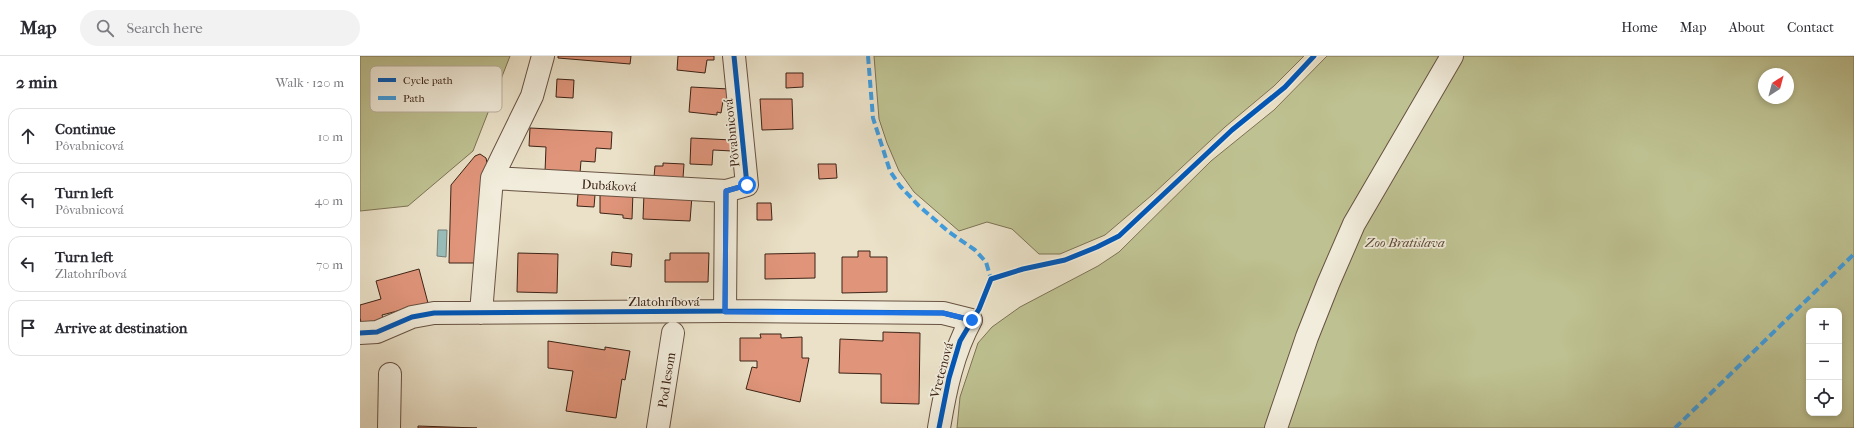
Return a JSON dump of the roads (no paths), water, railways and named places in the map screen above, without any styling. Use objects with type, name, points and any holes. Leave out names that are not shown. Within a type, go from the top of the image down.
[{"type":"street","points":[[481,312],[492,178],[532,96],[543,56]]},
{"type":"street","name":"Pôvabnicová","points":[[726,191],[747,185],[734,56]]},
{"type":"street","points":[[1276,428],[1310,331],[1328,284],[1354,224],[1452,56]]},
{"type":"street","name":"Dubáková","points":[[492,178],[726,191]]},
{"type":"street","points":[[725,312],[726,191]]},
{"type":"street","name":"Zlatohríbová","points":[[360,333],[377,332],[412,317],[434,313],[481,312],[943,313],[972,320]]},
{"type":"street","name":"Vretenová","points":[[939,428],[949,378],[960,341],[972,320]]},
{"type":"street","name":"Pod lesom","points":[[658,428],[673,333]]},
{"type":"street","points":[[389,428],[390,374]]},
{"type":"water","points":[[438,230],[447,230],[446,257],[437,256]]},
{"type":"park label","name":"Zoo Bratislava","points":[[1405,242]]}]
